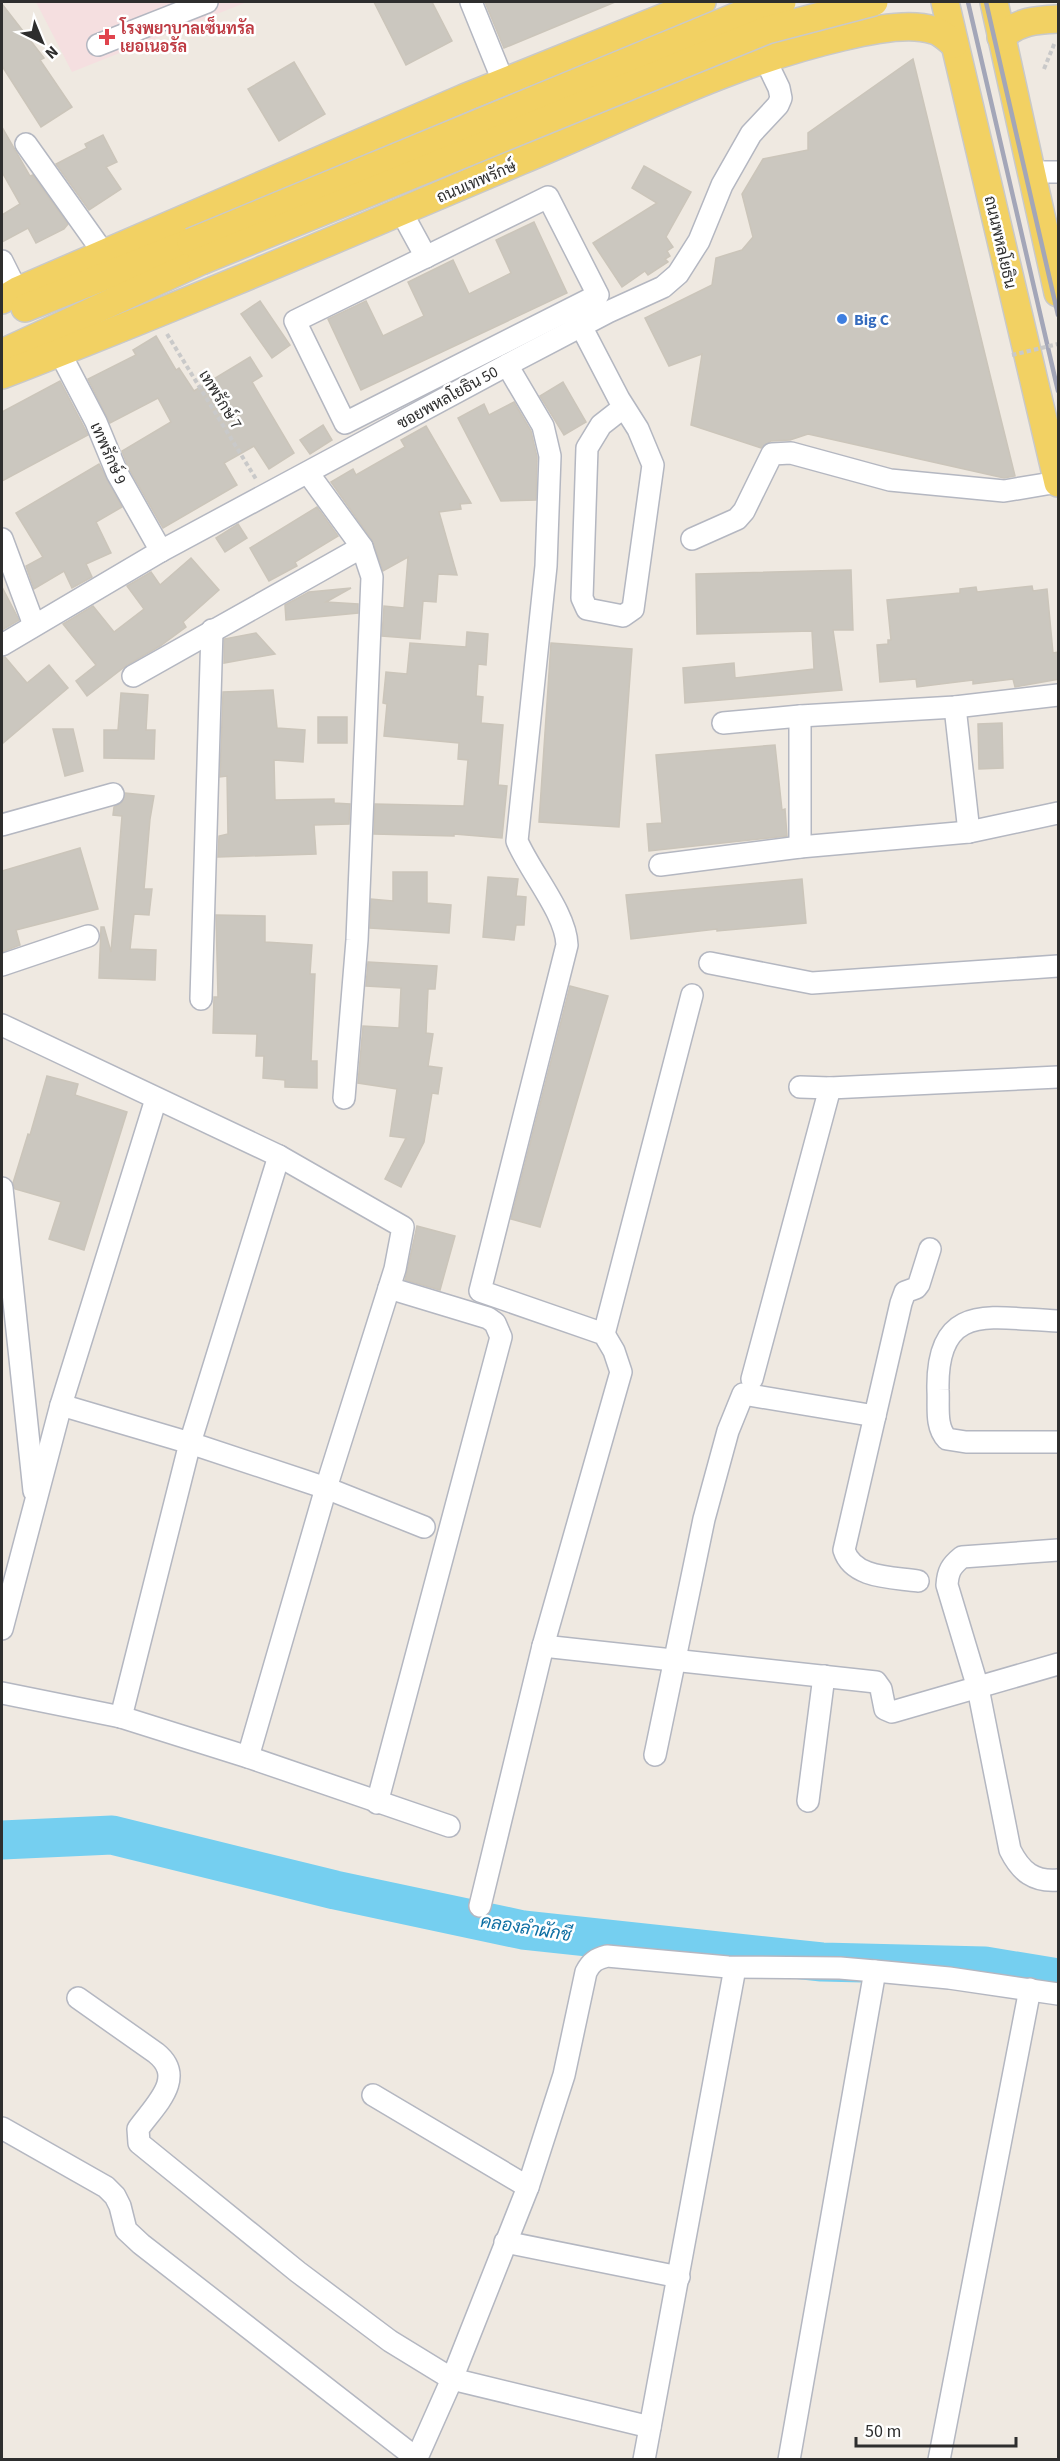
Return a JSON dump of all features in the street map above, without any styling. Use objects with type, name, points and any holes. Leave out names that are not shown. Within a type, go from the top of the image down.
[{"type":"main road","points":[[9,296],[503,81],[702,2]]},
{"type":"main road","name":"ถนนเทพรักษ์","points":[[2,353],[196,252],[752,10],[782,2]]},
{"type":"main road","name":"ถนนเทพรักษ์","points":[[2,317],[196,252],[767,30],[874,2]]},
{"type":"main road","name":"ถนนพหลโยธิน","points":[[945,2],[1058,483]]},
{"type":"main road","points":[[994,2],[1058,288]]},
{"type":"main road","points":[[663,16],[675,14],[688,17],[698,23],[708,34],[712,52],[711,60],[706,72],[690,87]]},
{"type":"main road","points":[[1001,37],[1012,27],[1030,20],[1059,19]]},
{"type":"main road","name":"ถนนเทพรักษ์","points":[[2,375],[155,316],[402,213],[690,87],[765,59],[842,37],[899,28],[919,27],[936,31],[954,44]]},
{"type":"street","points":[[98,45],[207,2]]},
{"type":"street","points":[[471,2],[503,81]]},
{"type":"street","name":"ซอยพหลโยธิน 50","points":[[2,645],[161,551],[507,364],[663,287],[678,274],[699,241],[722,184],[751,134],[778,105],[781,98],[779,88],[765,59]]},
{"type":"street","points":[[26,144],[105,255]]},
{"type":"street","points":[[1031,172],[1059,172]]},
{"type":"street","points":[[548,197],[598,295],[345,423],[295,321],[426,257],[548,197]]},
{"type":"street","points":[[402,213],[426,257]]},
{"type":"street","points":[[2,261],[9,296]]},
{"type":"street","points":[[581,326],[638,429],[653,465],[633,609],[623,616],[587,609],[582,598],[587,448],[601,425],[624,407]]},
{"type":"street","name":"เทพรักษ์ 9","points":[[60,353],[96,423],[117,473],[161,551]]},
{"type":"street","points":[[507,364],[543,426],[550,456],[546,566],[517,841],[525,861],[556,911],[567,935],[567,945],[480,1291],[604,1334]]},
{"type":"street","points":[[692,539],[737,519],[744,510],[772,454],[791,453],[890,480],[1004,491],[1058,483]]},
{"type":"street","points":[[308,473],[362,547],[372,577],[357,940],[344,1098]]},
{"type":"street","points":[[2,539],[34,625]]},
{"type":"street","points":[[133,676],[362,547]]},
{"type":"street","points":[[201,999],[212,630]]},
{"type":"street","points":[[723,723],[955,707],[1059,695]]},
{"type":"street","points":[[955,707],[969,832]]},
{"type":"street","points":[[800,716],[800,847]]},
{"type":"street","points":[[2,825],[113,794]]},
{"type":"street","points":[[660,865],[800,847],[969,832],[1059,813]]},
{"type":"street","points":[[2,965],[88,936]]},
{"type":"street","points":[[710,963],[812,983],[1059,966]]},
{"type":"street","points":[[480,1905],[543,1646],[620,1378],[620,1366],[604,1334],[692,995]]},
{"type":"street","points":[[2,1024],[279,1156],[402,1224],[404,1232],[389,1288],[326,1488],[248,1757]]},
{"type":"street","points":[[800,1087],[830,1088],[1059,1077]]},
{"type":"street","points":[[752,1379],[830,1088]]},
{"type":"street","points":[[2,1629],[61,1405],[156,1099]]},
{"type":"street","points":[[121,1717],[190,1443],[279,1156]]},
{"type":"street","points":[[2,1188],[35,1504]]},
{"type":"street","points":[[918,1581],[866,1572],[855,1567],[847,1559],[844,1550],[901,1303],[905,1293],[919,1284],[930,1249]]},
{"type":"street","points":[[377,1803],[501,1337],[495,1323],[488,1318],[389,1288]]},
{"type":"street","points":[[1059,1321],[979,1318],[964,1322],[949,1337],[941,1356],[938,1378],[939,1425],[947,1439],[966,1442],[1059,1442]]},
{"type":"street","points":[[655,1755],[704,1519],[728,1431],[743,1394],[875,1416]]},
{"type":"street","points":[[61,1405],[190,1443],[326,1488],[424,1527]]},
{"type":"street","points":[[1059,1550],[962,1557],[951,1566],[947,1585],[978,1688],[1010,1850],[1017,1864],[1031,1876],[1044,1881],[1059,1880]]},
{"type":"street","points":[[543,1646],[876,1682],[881,1689],[885,1708],[892,1712],[1059,1664]]},
{"type":"street","points":[[808,1801],[824,1676]]},
{"type":"street","points":[[2,1693],[121,1717],[248,1757],[449,1826]]},
{"type":"street","points":[[2,2128],[106,2187],[115,2196],[120,2206],[126,2230],[141,2244],[416,2459],[452,2379],[528,2187],[564,2075],[586,1972],[591,1964],[607,1956],[735,1968],[840,1968],[1059,1994]]},
{"type":"street","points":[[644,2460],[735,1968]]},
{"type":"street","points":[[789,2460],[875,1971]]},
{"type":"street","points":[[939,2460],[1030,1989]]},
{"type":"street","points":[[78,1998],[156,2053],[170,2070],[170,2080],[165,2090],[138,2129],[140,2143],[298,2272],[390,2341],[452,2379],[650,2427]]},
{"type":"street","points":[[373,2096],[528,2187]]},
{"type":"street","points":[[505,2242],[679,2277]]},
{"type":"path","points":[[1044,69],[1055,42],[1059,40]]},
{"type":"path","name":"เทพรักษ์ 7","points":[[155,316],[266,495]]},
{"type":"path","points":[[1012,355],[1059,344]]},
{"type":"shaded area","name":"โรงพยาบาลเซ็นทรัล เยอเนอรัล","points":[[36,2],[247,2],[72,72]]},
{"type":"building","points":[[374,2],[432,2],[452,41],[406,65]]},
{"type":"building","points":[[485,2],[615,2],[504,48]]},
{"type":"building","points":[[2,4],[44,58],[40,60],[72,107],[41,127],[2,66]]},
{"type":"building","name":"Big C","points":[[913,59],[1015,476],[1004,478],[808,434],[790,440],[771,441],[761,448],[691,425],[702,354],[669,366],[645,318],[712,285],[716,258],[742,250],[753,237],[742,194],[763,159],[808,150],[808,133]]},
{"type":"building","points":[[294,62],[325,114],[279,141],[248,89]]},
{"type":"building","points":[[2,127],[30,176],[33,175],[68,224],[64,229],[36,243],[28,228],[2,242],[2,215],[20,204],[2,172]]},
{"type":"building","points":[[103,135],[117,162],[106,167],[121,189],[89,210],[56,164],[87,148],[85,144]]},
{"type":"building","points":[[644,166],[691,192],[666,237],[673,247],[667,251],[670,256],[665,259],[668,262],[648,275],[645,271],[622,287],[593,243],[657,203],[632,188]]},
{"type":"building","points":[[534,222],[567,293],[361,390],[328,319],[366,301],[383,336],[424,316],[408,282],[453,260],[469,294],[511,273],[496,240]]},
{"type":"building","points":[[260,301],[290,345],[272,358],[241,314]]},
{"type":"building","points":[[156,336],[176,370],[179,368],[194,391],[250,357],[262,376],[252,382],[294,453],[269,469],[254,446],[224,463],[237,485],[163,528],[128,467],[122,451],[171,422],[158,398],[110,423],[88,379],[136,355],[133,350]]},
{"type":"building","points":[[60,381],[88,435],[2,481],[2,412]]},
{"type":"building","points":[[563,382],[586,422],[564,435],[540,396]]},
{"type":"building","points":[[514,402],[531,431],[537,457],[536,500],[501,501],[458,418],[484,404],[489,415]]},
{"type":"building","points":[[323,425],[332,440],[310,454],[300,440]]},
{"type":"building","points":[[426,426],[471,503],[460,504],[461,509],[439,512],[457,575],[438,574],[436,602],[423,601],[420,639],[382,636],[384,606],[404,608],[408,557],[383,571],[372,540],[331,482],[353,469],[356,475],[405,447],[401,440]]},
{"type":"building","points":[[99,464],[122,507],[96,522],[111,553],[86,564],[92,577],[72,588],[64,571],[34,589],[26,566],[43,557],[16,513]]},
{"type":"building","points":[[317,507],[338,536],[295,562],[297,566],[269,581],[250,548]]},
{"type":"building","points":[[238,524],[247,538],[225,552],[216,538]]},
{"type":"building","points":[[191,558],[219,590],[183,622],[186,627],[160,646],[127,665],[87,696],[76,681],[96,665],[63,624],[93,606],[114,632],[144,609],[127,586],[151,572],[160,585]]},
{"type":"building","points":[[851,570],[853,630],[833,630],[842,690],[685,703],[683,668],[734,663],[735,678],[814,669],[812,631],[697,634],[696,574]]},
{"type":"building","points":[[1032,586],[1033,591],[1047,589],[1053,653],[1059,652],[1059,679],[1015,687],[1013,679],[973,684],[973,680],[917,687],[916,679],[880,682],[877,645],[888,644],[888,640],[891,640],[887,600],[960,593],[960,589],[976,587],[977,592]]},
{"type":"building","points":[[2,587],[19,620],[2,630]]},
{"type":"building","points":[[351,588],[326,602],[358,604],[358,613],[286,620],[285,605],[309,592]]},
{"type":"building","points":[[467,632],[488,634],[486,665],[478,664],[476,696],[483,697],[481,723],[503,725],[498,785],[507,786],[502,838],[454,834],[454,836],[374,834],[375,804],[464,806],[468,760],[458,759],[459,743],[384,736],[387,704],[383,703],[386,672],[407,674],[410,643],[466,647]]},
{"type":"building","points":[[256,633],[275,654],[224,663],[224,639]]},
{"type":"building","points":[[551,643],[632,649],[619,827],[539,822]]},
{"type":"building","points":[[5,657],[27,683],[49,665],[68,688],[2,744],[2,658]]},
{"type":"building","points":[[273,690],[277,728],[305,730],[303,762],[274,760],[275,800],[334,799],[334,803],[350,804],[349,824],[314,825],[316,854],[218,857],[219,836],[228,834],[227,776],[220,777],[223,692]]},
{"type":"building","points":[[121,693],[148,695],[146,730],[155,730],[154,759],[104,758],[104,730],[118,730]]},
{"type":"building","points":[[318,717],[347,717],[347,743],[318,743]]},
{"type":"building","points":[[1002,723],[1003,768],[979,769],[978,724]]},
{"type":"building","points":[[53,729],[73,729],[83,771],[65,776]]},
{"type":"building","points":[[775,745],[787,836],[649,851],[647,824],[662,823],[656,755]]},
{"type":"building","points":[[125,793],[154,796],[144,889],[152,889],[149,915],[134,914],[130,949],[156,950],[155,980],[99,978],[101,927],[104,927],[111,952],[122,816],[113,815],[114,807],[122,802]]},
{"type":"building","points":[[80,848],[98,909],[16,930],[20,945],[2,952],[2,871]]},
{"type":"building","points":[[393,872],[427,872],[427,903],[451,905],[449,933],[370,928],[371,899],[393,901]]},
{"type":"building","points":[[488,877],[518,879],[516,896],[526,897],[524,925],[516,925],[514,940],[483,937]]},
{"type":"building","points":[[802,879],[806,923],[717,931],[717,929],[631,939],[626,895]]},
{"type":"building","points":[[216,915],[265,916],[265,942],[312,945],[310,974],[315,974],[311,1061],[317,1061],[317,1088],[285,1087],[285,1080],[263,1078],[264,1056],[256,1056],[257,1034],[213,1033],[214,997],[218,997]]},
{"type":"building","points":[[368,962],[437,966],[435,989],[428,989],[426,1033],[433,1034],[428,1066],[442,1068],[438,1094],[432,1093],[424,1142],[401,1187],[385,1179],[406,1138],[390,1136],[397,1089],[358,1083],[363,1026],[399,1028],[401,988],[366,986]]},
{"type":"building","points":[[570,986],[608,996],[540,1227],[511,1219]]},
{"type":"building","points":[[47,1076],[78,1084],[75,1095],[127,1112],[84,1250],[49,1239],[61,1202],[15,1189],[13,1183]]},
{"type":"building","points":[[417,1226],[455,1236],[440,1290],[405,1280]]},
{"type":"waterway","name":"คลองลำผักชี","points":[[2,1840],[112,1835],[335,1890],[523,1930],[822,1962],[985,1966],[1058,1978]]},
{"type":"railway","points":[[968,2],[1058,391]]},
{"type":"railway","points":[[986,2],[1058,315]]},
{"type":"place","name":"โรงพยาบาลเซ็นทรัล เยอเนอรัล","points":[[107,37]]},
{"type":"place","name":"Big C","points":[[842,319]]}]
